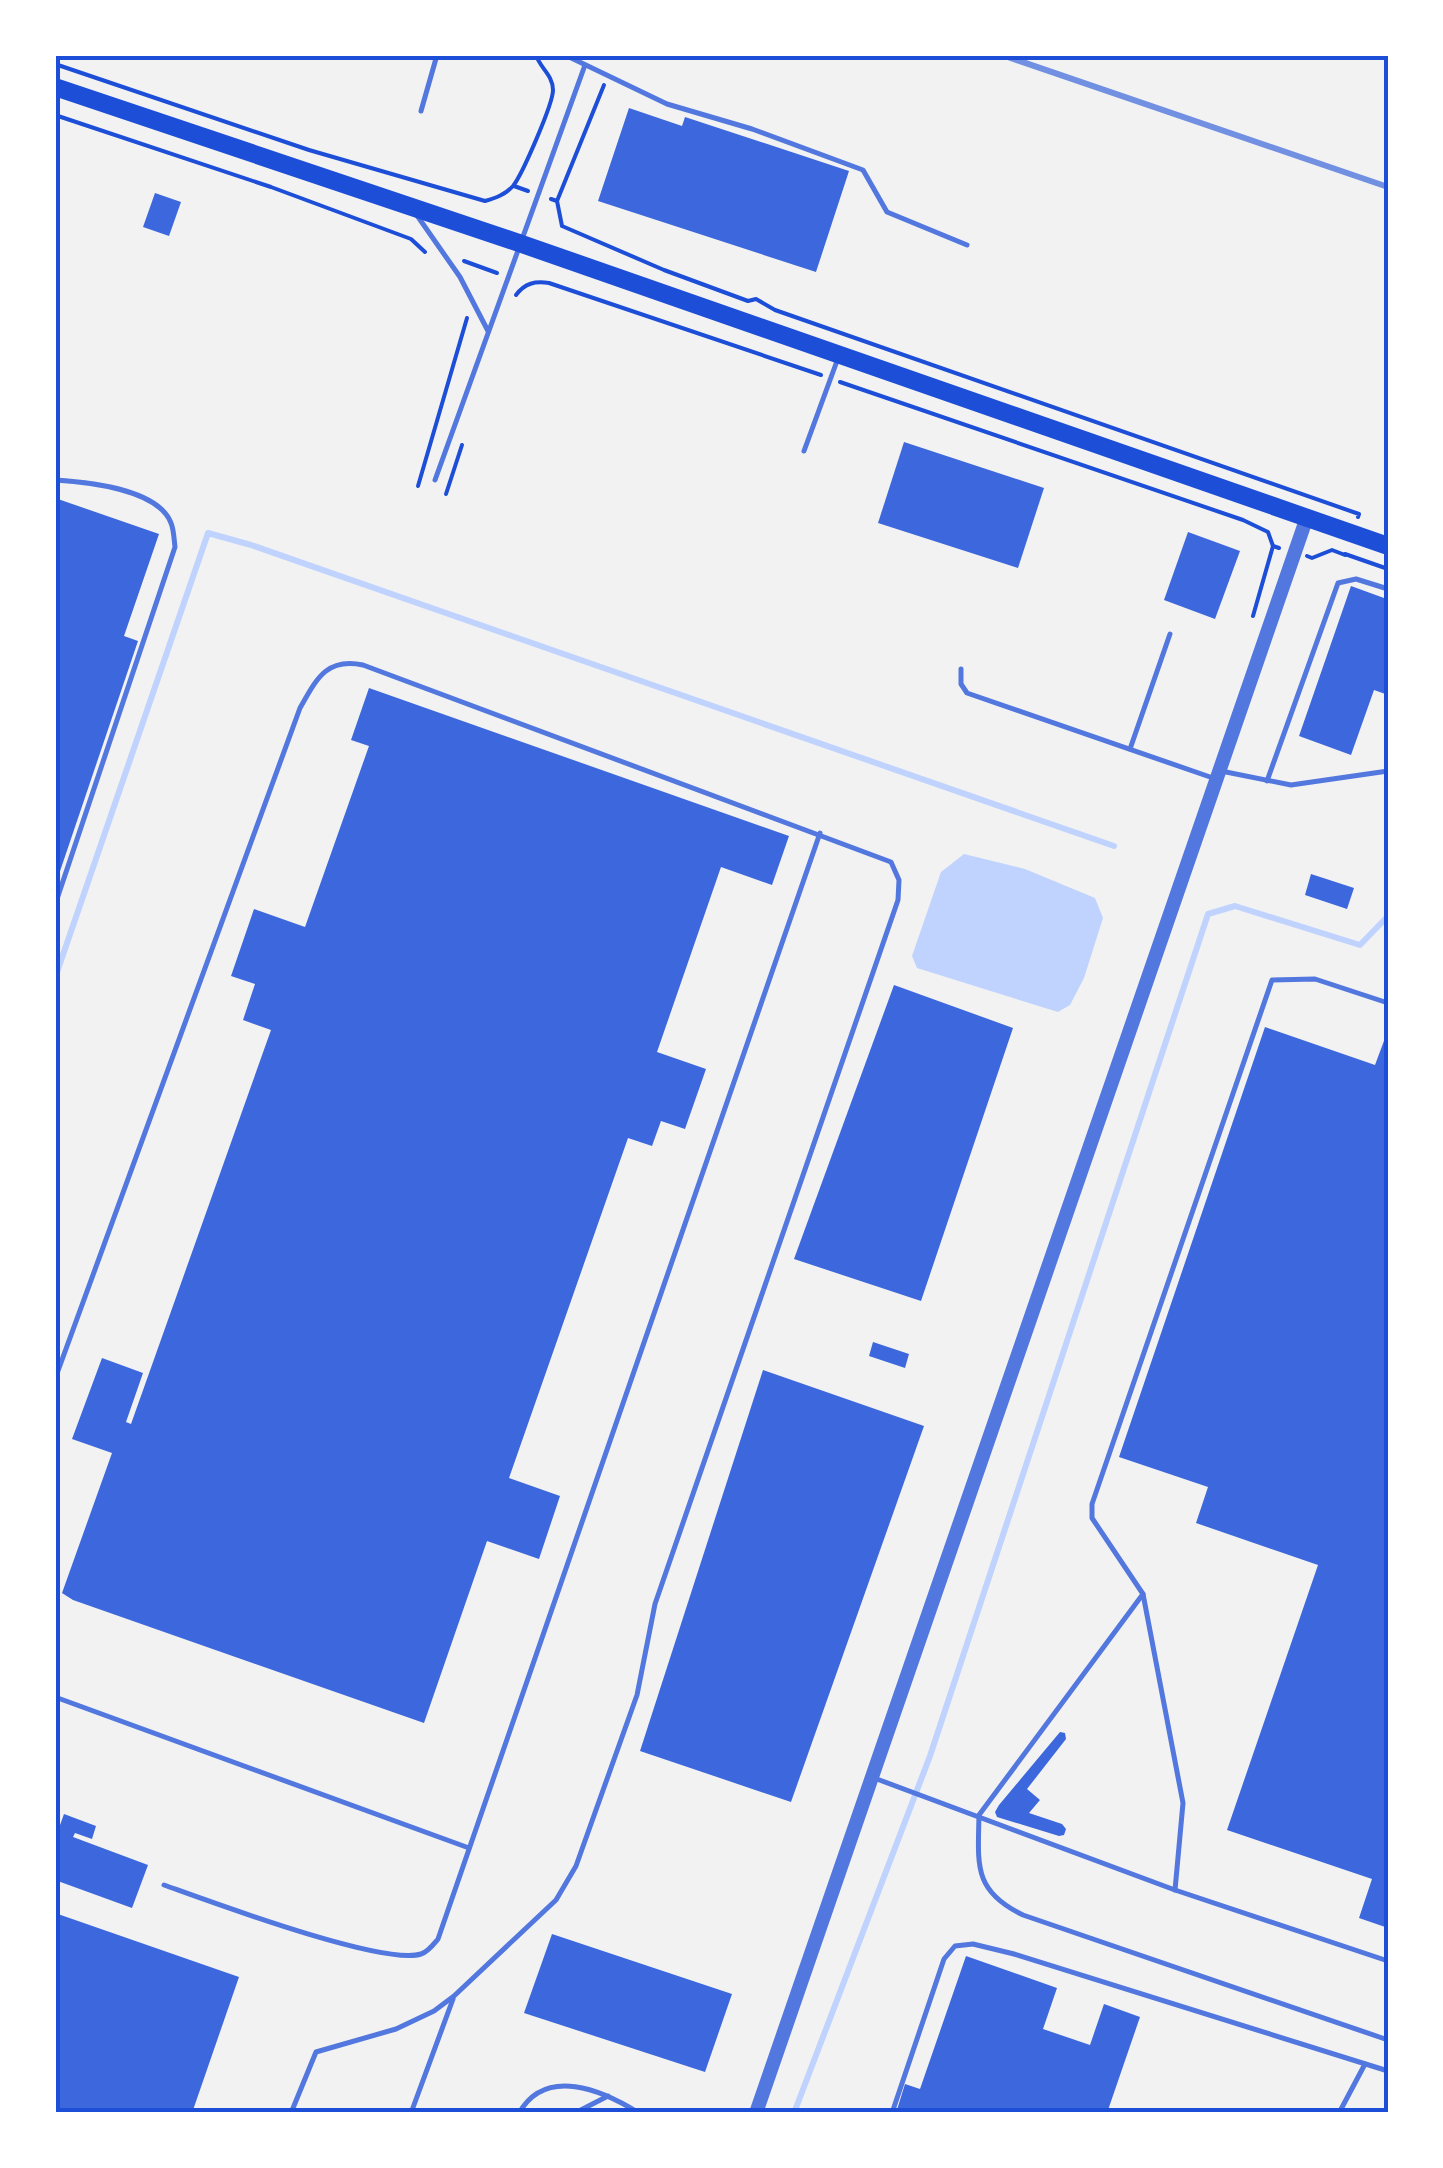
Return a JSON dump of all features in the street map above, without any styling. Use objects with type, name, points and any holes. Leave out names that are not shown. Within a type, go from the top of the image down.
[{"type":"highway","points":[[55,87],[520,243],[1388,546]]},
{"type":"street","points":[[756,2113],[1307,517]]},
{"type":"lane","points":[[421,111],[437,55]]},
{"type":"lane","points":[[565,55],[667,104],[752,129],[863,170],[887,212],[967,245]]},
{"type":"lane","points":[[435,480],[585,65]]},
{"type":"lane","points":[[411,206],[488,331]]},
{"type":"lane","points":[[804,452],[840,354]]},
{"type":"lane","points":[[55,480],[149,498],[171,521],[174,547],[55,905]]},
{"type":"lane","points":[[1267,781],[1338,583],[1356,579],[1388,590]]},
{"type":"lane","points":[[1130,748],[1170,634]]},
{"type":"lane","points":[[55,1379],[300,708],[326,670],[348,662],[362,665],[891,862],[899,880],[898,900],[655,1604],[637,1695],[576,1866],[556,1900],[454,1996],[413,2023],[316,2052],[292,2113]]},
{"type":"lane","points":[[962,669],[967,694],[1217,775],[1291,784],[1388,771]]},
{"type":"lane","points":[[164,1885],[270,1922],[377,1952],[425,1953],[438,1939],[820,833]]},
{"type":"lane","points":[[1175,1890],[1183,1804],[1143,1594],[1092,1518],[1092,1504],[1272,980],[1315,979],[1388,1003]]},
{"type":"lane","points":[[1143,1594],[980,1815],[984,1885],[998,1903],[1023,1915],[1388,2040]]},
{"type":"lane","points":[[55,1697],[468,1848]]},
{"type":"lane","points":[[871,1777],[1175,1890],[1388,1960]]},
{"type":"lane","points":[[892,2113],[944,1958],[955,1946],[973,1944],[1388,2071]]},
{"type":"lane","points":[[411,2113],[454,1996]]},
{"type":"lane","points":[[1338,2113],[1364,2064]]},
{"type":"lane","points":[[519,2113],[531,2096],[553,2086],[609,2096],[638,2113]]},
{"type":"lane","points":[[575,2113],[609,2096]]},
{"type":"path","points":[[55,64],[309,150],[484,201],[502,196],[514,186],[554,93],[551,78],[536,55]]},
{"type":"path","points":[[607,76],[557,201],[562,226],[748,302],[756,299],[775,310],[1359,514],[1352,533]]},
{"type":"path","points":[[55,115],[270,186],[411,239],[422,246],[439,269],[455,257],[507,277]]},
{"type":"path","points":[[514,186],[557,201]]},
{"type":"path","points":[[511,304],[522,287],[537,281],[549,284],[1243,520],[1268,532],[1274,546],[1253,616]]},
{"type":"path","points":[[418,486],[466,328],[467,312]]},
{"type":"path","points":[[446,494],[464,442]]},
{"type":"path","points":[[1274,546],[1312,558],[1332,550],[1345,555]]},
{"type":"water","points":[[964,854],[1025,869],[1095,898],[1103,918],[1084,978],[1070,1005],[1058,1012],[917,968],[912,956],[941,872]]},
{"type":"building","points":[[629,108],[682,126],[685,117],[849,171],[816,272],[598,201]]},
{"type":"building","points":[[155,193],[181,202],[169,236],[143,227]]},
{"type":"building","points":[[904,442],[1044,488],[1018,568],[878,523]]},
{"type":"building","points":[[55,498],[159,534],[124,636],[138,641],[56,883]]},
{"type":"building","points":[[1188,532],[1240,551],[1215,619],[1164,600]]},
{"type":"building","points":[[1351,586],[1384,598],[1388,695],[1374,690],[1351,755],[1299,736]]},
{"type":"building","points":[[369,688],[789,836],[772,885],[721,867],[657,1052],[706,1069],[685,1129],[661,1121],[652,1146],[628,1138],[509,1478],[560,1496],[539,1559],[487,1541],[424,1723],[62,1593],[112,1453],[72,1439],[102,1358],[143,1373],[126,1422],[131,1424],[271,1030],[243,1020],[255,984],[231,976],[254,909],[305,927],[369,746],[351,740]]},
{"type":"building","points":[[1311,874],[1354,888],[1347,909],[1305,895]]},
{"type":"building","points":[[894,985],[1013,1028],[921,1301],[794,1259]]},
{"type":"building","points":[[1265,1027],[1375,1065],[1388,1030],[1388,1928],[1359,1918],[1372,1879],[1227,1830],[1318,1565],[1196,1523],[1208,1487],[1119,1457]]},
{"type":"building","points":[[873,1342],[909,1354],[905,1368],[869,1356]]},
{"type":"building","points":[[763,1370],[924,1426],[791,1802],[640,1751]]},
{"type":"building","points":[[1060,1732],[1065,1733],[1066,1739],[1027,1789],[1040,1800],[1029,1813],[1062,1824],[1066,1829],[1064,1835],[997,1817],[999,1805]]},
{"type":"building","points":[[64,1814],[96,1826],[92,1839],[75,1833],[73,1837],[148,1865],[132,1908],[55,1880],[55,1839]]},
{"type":"building","points":[[55,1913],[239,1977],[192,2113],[55,2113]]},
{"type":"building","points":[[552,1934],[732,1994],[705,2072],[524,2013]]},
{"type":"building","points":[[966,1956],[1057,1988],[1043,2029],[1090,2045],[1104,2004],[1140,2017],[1107,2113],[896,2113],[905,2084],[920,2089]]},
{"type":"waterway","points":[[55,978],[208,533],[1114,846]]},
{"type":"waterway","points":[[794,2113],[930,1756],[1208,914],[1235,906],[1360,945],[1388,916]]},
{"type":"railway","points":[[1002,55],[1388,187]]}]
